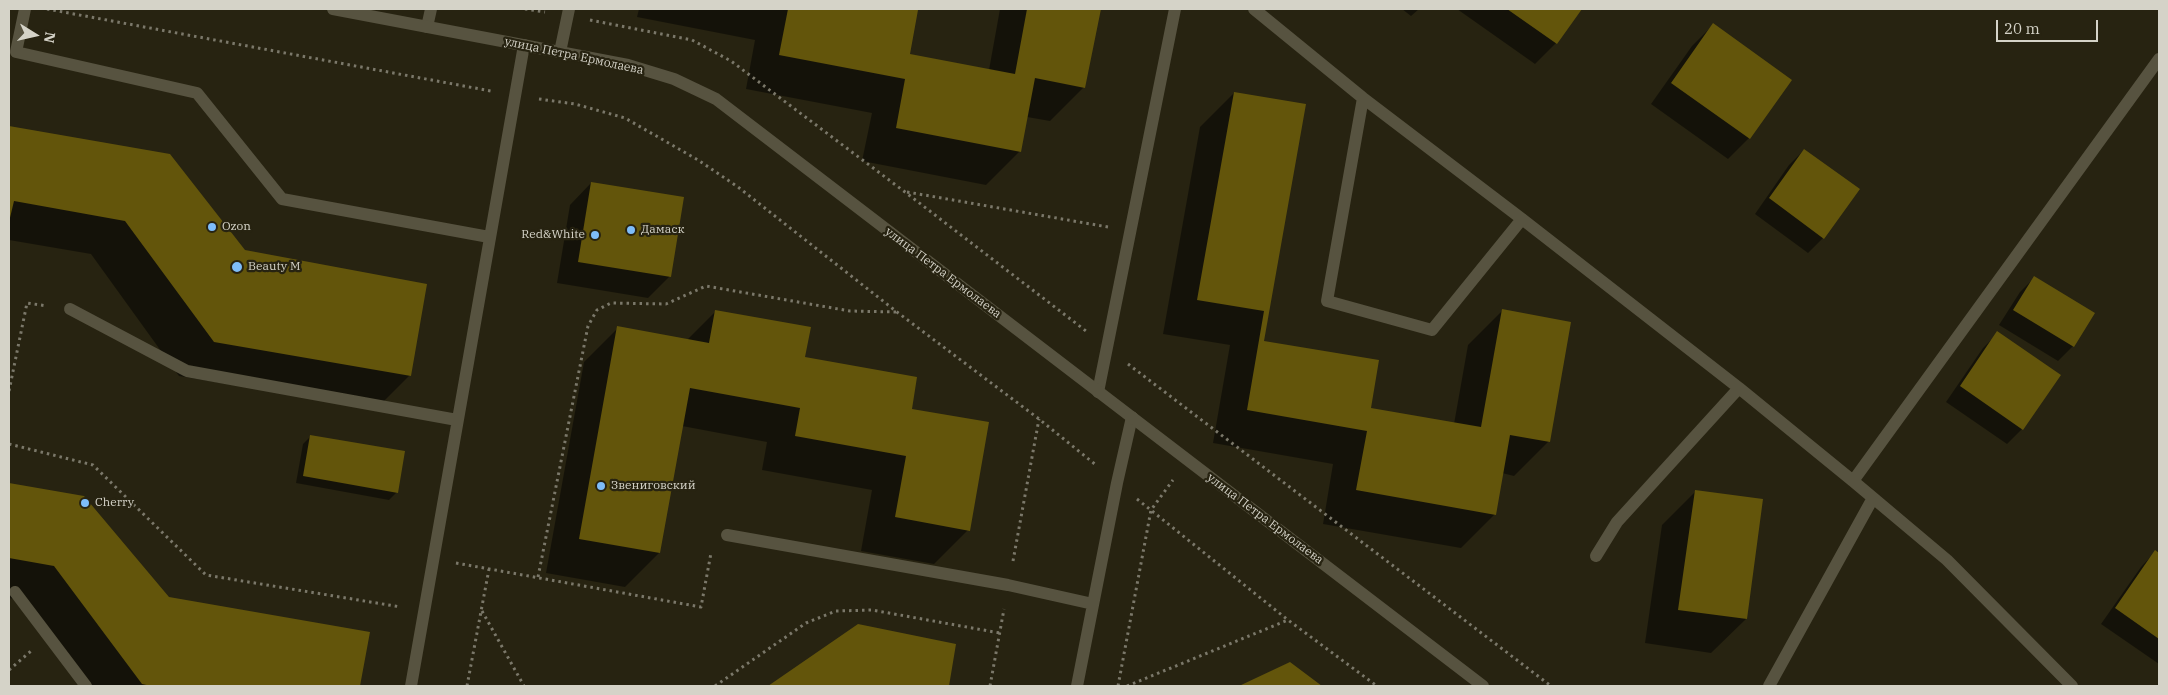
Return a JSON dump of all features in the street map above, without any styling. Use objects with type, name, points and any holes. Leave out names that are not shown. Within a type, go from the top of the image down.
[{"type":"street","points":[[25,9],[16,52],[197,93],[282,199],[489,237]]},
{"type":"street","name":"улица Петра Ермолаева","points":[[333,9],[628,65],[674,79],[716,99],[1483,686]]},
{"type":"street","points":[[427,27],[430,9]]},
{"type":"street","points":[[1098,392],[1175,9]]},
{"type":"street","points":[[1254,9],[1363,98],[1739,388],[1853,481],[1947,560],[2072,686]]},
{"type":"street","points":[[560,52],[568,12]]},
{"type":"street","points":[[411,686],[489,237],[517,95],[524,45]]},
{"type":"street","points":[[1853,481],[2159,58]]},
{"type":"street","points":[[1363,98],[1327,300],[1432,330],[1522,219]]},
{"type":"street","points":[[70,309],[187,371],[457,420]]},
{"type":"street","points":[[1596,556],[1617,522],[1739,388]]},
{"type":"street","points":[[1077,686],[1132,417]]},
{"type":"street","points":[[1769,686],[1873,498]]},
{"type":"street","points":[[727,535],[1008,585],[1094,604]]},
{"type":"street","points":[[15,592],[86,686]]},
{"type":"path","points":[[45,9],[575,104],[625,118],[698,160],[738,187],[897,312],[1039,419],[1288,620],[1378,686]]},
{"type":"path","points":[[525,9],[568,12],[692,40],[731,61],[1551,686]]},
{"type":"path","points":[[905,192],[1130,231]]},
{"type":"path","points":[[538,578],[588,326],[597,310],[611,303],[666,304],[706,286],[850,311],[897,312]]},
{"type":"path","points":[[9,391],[27,303],[70,309]]},
{"type":"path","points":[[990,686],[1039,419]]},
{"type":"path","points":[[9,444],[93,465],[206,575],[424,611]]},
{"type":"path","points":[[1118,686],[1151,510],[1176,476]]},
{"type":"path","points":[[433,560],[701,607],[713,544],[727,535]]},
{"type":"path","points":[[467,686],[489,569]]},
{"type":"path","points":[[715,686],[806,623],[836,611],[872,610],[1000,633]]},
{"type":"path","points":[[481,611],[524,686]]},
{"type":"path","points":[[1127,686],[1288,620]]},
{"type":"building","points":[[788,9],[918,10],[910,54],[1015,74],[1027,9],[1101,9],[1085,88],[1035,78],[1021,152],[896,128],[905,79],[779,55]]},
{"type":"building","points":[[1507,9],[1582,9],[1557,44]]},
{"type":"building","points":[[1713,23],[1792,80],[1750,139],[1671,83]]},
{"type":"building","points":[[1234,92],[1306,104],[1264,341],[1379,360],[1371,408],[1481,427],[1502,309],[1571,322],[1550,442],[1510,435],[1496,515],[1356,490],[1367,431],[1247,410],[1264,311],[1197,300]]},
{"type":"building","points":[[9,126],[170,154],[245,250],[427,284],[411,376],[214,342],[125,221],[14,201],[9,222]]},
{"type":"building","points":[[1804,149],[1860,189],[1824,239],[1769,198]]},
{"type":"building","name":"Дамаск","points":[[591,182],[684,197],[671,277],[578,262]]},
{"type":"building","points":[[2034,276],[2095,313],[2074,347],[2013,310]]},
{"type":"building","points":[[715,310],[811,327],[805,357],[917,377],[912,409],[989,422],[970,531],[895,517],[906,456],[795,436],[800,408],[690,388],[660,553],[579,539],[617,326],[709,343]]},
{"type":"building","points":[[1997,331],[2061,375],[2023,430],[1960,386]]},
{"type":"building","points":[[310,435],[405,451],[398,493],[303,476]]},
{"type":"building","points":[[9,483],[84,496],[169,597],[370,632],[360,686],[151,686],[142,684],[54,566],[9,558]]},
{"type":"building","points":[[1695,490],[1763,499],[1747,619],[1678,610]]},
{"type":"building","points":[[2155,550],[2159,553],[2159,639],[2115,608]]},
{"type":"building","points":[[858,624],[956,644],[949,686],[768,686]]},
{"type":"building","points":[[1290,662],[1322,686],[1239,686]]},
{"type":"place","name":"Ozon","points":[[212,227]]},
{"type":"place","name":"Дамаск","points":[[631,230]]},
{"type":"place","name":"Red&White","points":[[595,235]]},
{"type":"place","name":"Beauty M","points":[[237,267]]},
{"type":"place","name":"Звениговский","points":[[601,486]]},
{"type":"place","name":"Cherry","points":[[85,503]]}]
